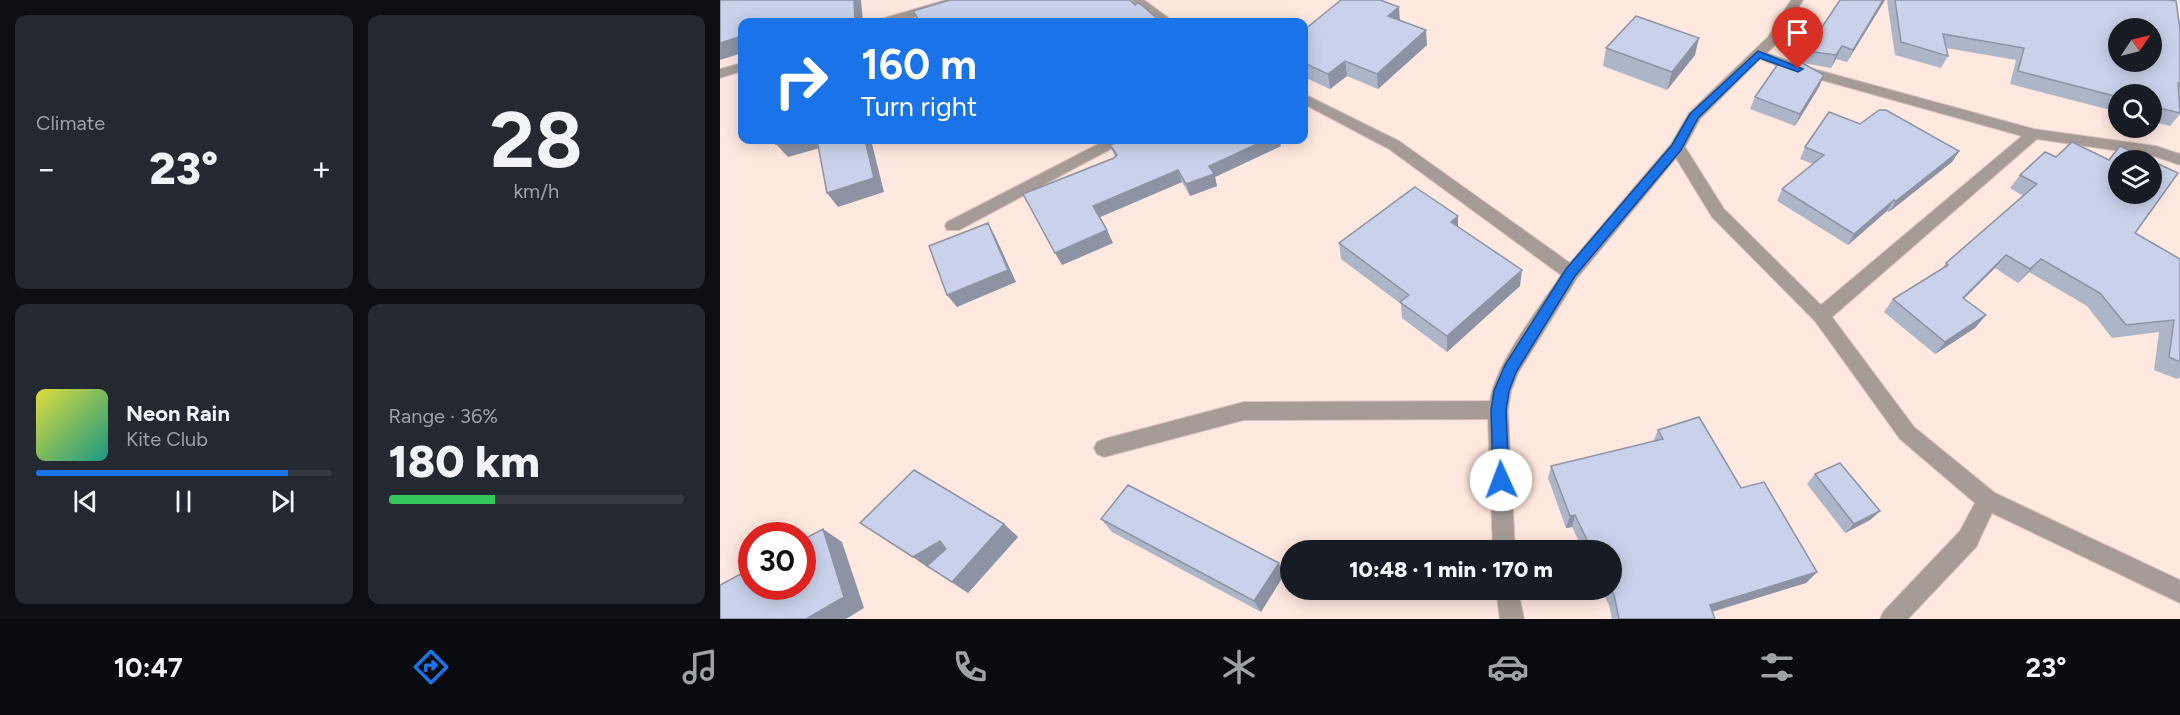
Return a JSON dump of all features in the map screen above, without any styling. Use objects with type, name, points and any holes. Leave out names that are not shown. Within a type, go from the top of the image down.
[{"type":"street","points":[[899,18],[959,0]]},
{"type":"street","points":[[1138,0],[1140,5],[1161,18]]},
{"type":"street","points":[[1504,540],[1498,410],[1501,391],[1510,370],[1570,273],[1677,147],[1694,116],[1773,39],[1797,0]]},
{"type":"street","points":[[1758,54],[1798,69],[2034,134],[2156,151],[2180,160]]},
{"type":"street","points":[[720,74],[738,68]]},
{"type":"street","points":[[1308,100],[1394,145],[1570,273]]},
{"type":"street","points":[[1821,316],[2034,134]]},
{"type":"street","points":[[953,226],[1110,144]]},
{"type":"street","points":[[1677,147],[1718,213],[1821,316],[1907,434],[1987,500],[2180,592]]},
{"type":"street","points":[[1104,448],[1244,411],[1498,410]]},
{"type":"street","points":[[1892,619],[1968,539],[1987,500]]},
{"type":"street","points":[[1509,600],[1512,619]]},
{"type":"building","points":[[720,0],[854,0],[855,18],[738,18],[738,37],[720,43]]},
{"type":"building","points":[[950,0],[1130,0],[1135,5],[1138,3],[1144,7],[1156,18],[917,18],[913,11]]},
{"type":"building","points":[[1341,0],[1380,0],[1399,7],[1388,16],[1426,30],[1377,74],[1345,61],[1328,74],[1308,65],[1308,27]]},
{"type":"building","points":[[1840,0],[1883,0],[1853,50],[1842,46],[1836,55],[1806,51]]},
{"type":"building","points":[[1895,0],[2176,1],[2180,29],[2180,84],[2178,83],[2180,113],[2162,109],[2162,84],[2108,84],[2108,94],[2018,71],[2024,48],[1943,34],[1948,56],[1901,42]]},
{"type":"building","points":[[1636,16],[1699,38],[1672,72],[1606,48]]},
{"type":"building","points":[[1780,61],[1795,67],[1799,62],[1824,75],[1800,114],[1755,97]]},
{"type":"building","points":[[1879,110],[1886,110],[1959,151],[1896,201],[1894,200],[1854,234],[1782,189],[1824,155],[1805,147],[1829,112],[1860,124]]},
{"type":"building","points":[[2072,142],[2108,160],[2108,204],[2156,204],[2135,233],[2180,259],[2180,362],[2169,357],[2174,320],[2126,325],[2100,293],[2041,259],[2030,269],[2006,255],[1963,298],[1986,315],[1945,342],[1893,299],[1948,265],[1946,263],[2037,184],[2020,175],[2045,152],[2056,157]]},
{"type":"building","points":[[818,144],[866,144],[874,178],[827,193]]},
{"type":"building","points":[[1257,144],[1209,166],[1214,174],[1186,184],[1178,170],[1093,206],[1107,230],[1055,253],[1023,194],[1114,158],[1117,155],[1110,145]]},
{"type":"building","points":[[2120,146],[2129,150],[2117,150]]},
{"type":"building","points":[[2162,165],[2178,173],[2162,195]]},
{"type":"building","points":[[1415,187],[1458,216],[1451,222],[1522,270],[1447,336],[1400,302],[1409,295],[1339,243]]},
{"type":"building","points":[[988,223],[1008,270],[947,295],[929,246]]},
{"type":"building","points":[[1699,417],[1741,488],[1764,482],[1817,572],[1710,605],[1715,619],[1619,619],[1615,600],[1622,600],[1622,540],[1587,540],[1575,515],[1570,516],[1551,466],[1663,439],[1658,430]]},
{"type":"building","points":[[1840,463],[1880,511],[1854,524],[1815,474]]},
{"type":"building","points":[[914,470],[1004,524],[952,582],[927,566],[946,549],[940,541],[913,557],[860,523]]},
{"type":"building","points":[[1128,485],[1279,563],[1254,601],[1101,519]]},
{"type":"building","points":[[823,529],[844,597],[806,619],[720,619],[720,585],[738,575],[738,600],[816,600],[816,533]]},
{"type":"route","points":[[1501,480],[1498,410],[1501,391],[1510,370],[1570,273],[1677,147],[1694,116],[1758,54],[1798,69]]}]
